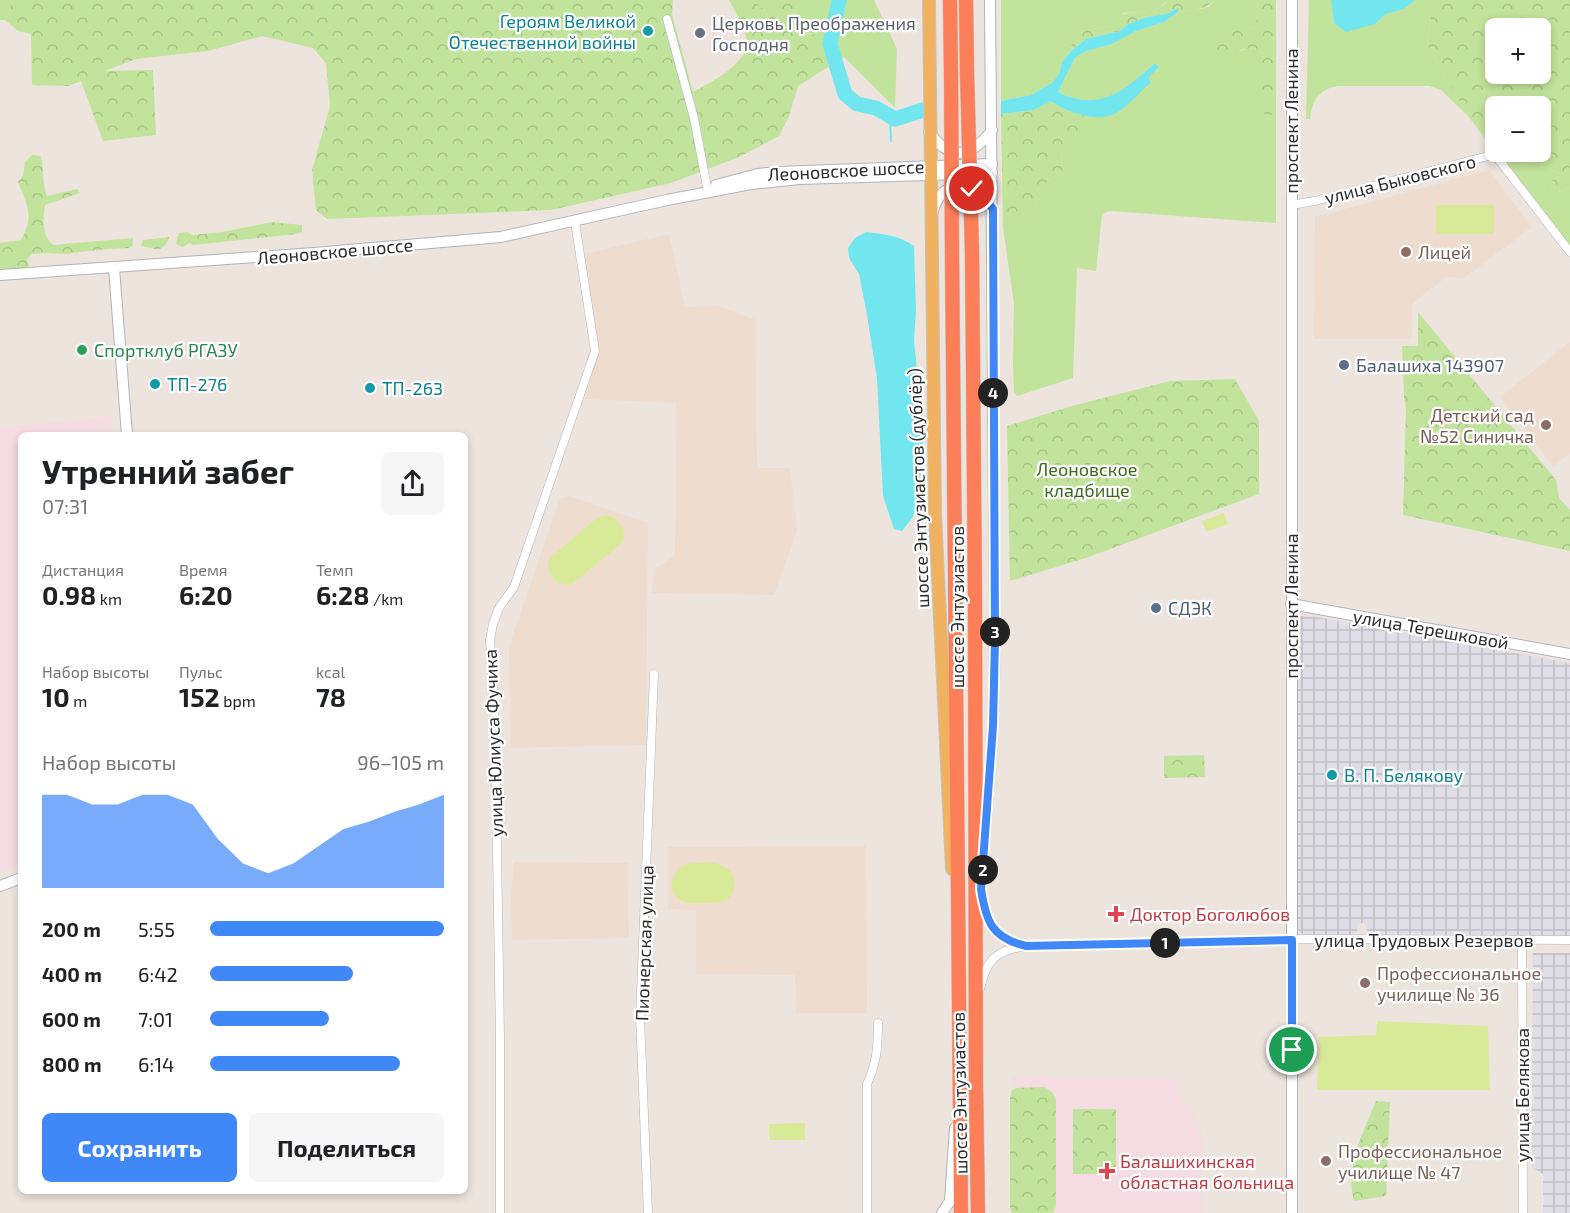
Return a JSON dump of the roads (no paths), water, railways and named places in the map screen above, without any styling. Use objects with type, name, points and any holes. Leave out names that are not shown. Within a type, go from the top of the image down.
[{"type":"highway","name":"шоссе Энтузиастов","points":[[950,0],[960,1213]]},
{"type":"highway","name":"шоссе Энтузиастов","points":[[966,0],[972,252],[978,1213]]},
{"type":"main road","name":"шоссе Энтузиастов (дублёр)","points":[[929,0],[935,513],[958,975]]},
{"type":"main road","points":[[975,949],[993,726],[995,651],[990,0]]},
{"type":"main road","name":"проспект Ленина","points":[[1292,0],[1292,1213]]},
{"type":"main road","points":[[929,127],[945,149],[960,153],[976,148],[992,130]]},
{"type":"main road","name":"Леоновское шоссе","points":[[667,200],[758,174],[778,172],[992,169]]},
{"type":"main road","name":"Леоновское шоссе","points":[[0,275],[501,237],[751,184],[930,171]]},
{"type":"main road","points":[[930,217],[939,197],[957,187],[967,187],[977,191],[993,209]]},
{"type":"main road","points":[[114,268],[127,432]]},
{"type":"main road","name":"улица Терешковой","points":[[1291,604],[1570,654]]},
{"type":"main road","points":[[0,886],[18,879]]},
{"type":"main road","points":[[942,1213],[950,1201],[960,1089]]},
{"type":"street","points":[[668,19],[694,118],[707,187]]},
{"type":"street","name":"улица Быковского","points":[[1291,205],[1492,156],[1500,160],[1570,252]]},
{"type":"street","name":"улица Юлиуса Фучика","points":[[500,1213],[496,769],[490,640],[499,608],[514,587],[595,351],[576,222]]},
{"type":"street","name":"Пионерская улица","points":[[648,1213],[640,1017],[654,674]]},
{"type":"street","name":"улица Трудовых Резервов","points":[[981,889],[984,908],[996,932],[1011,943],[1026,946]]},
{"type":"street","name":"улица Трудовых Резервов","points":[[975,1010],[981,983],[989,964],[996,956],[1011,948],[1026,946],[1292,940],[1570,940]]},
{"type":"street","name":"улица Белякова","points":[[1522,940],[1523,1213]]},
{"type":"street","points":[[867,1213],[867,1084],[877,1056],[878,1023]]},
{"type":"water","points":[[1331,0],[1415,0],[1404,9],[1386,14],[1375,24],[1346,32],[1334,23]]},
{"type":"water","points":[[1178,8],[1178,12],[1164,22],[1136,31],[1112,44],[1086,51],[1075,58],[1058,92],[1087,100],[1111,96],[1133,82],[1155,63],[1159,67],[1148,78],[1151,82],[1119,112],[1106,116],[1090,116],[1064,109],[1050,101],[1034,110],[1001,114],[1001,101],[1031,95],[1052,83],[1059,74],[1062,62],[1086,39],[1120,31],[1128,24],[1147,17],[1166,14]]},
{"type":"water","points":[[866,232],[897,237],[914,246],[916,311],[914,341],[922,391],[923,450],[918,496],[913,517],[902,531],[894,529],[883,496],[877,378],[859,274],[849,258],[848,248],[855,238]]},
{"type":"waterway","points":[[839,0],[830,44],[845,94],[857,104],[876,108],[895,119],[923,110]]},
{"type":"waterway","points":[[890,117],[891,141]]},
{"type":"place","name":"Героям Великой Отечественной войны","points":[[648,31]]},
{"type":"place","name":"Церковь Преображения Господня","points":[[700,33]]},
{"type":"place","name":"Лицей","points":[[1406,252]]},
{"type":"place","name":"Спортклуб РГАЗУ","points":[[82,350]]},
{"type":"place","name":"Балашиха 143907","points":[[1344,365]]},
{"type":"place","name":"ТП-276","points":[[155,384]]},
{"type":"place","name":"ТП-263","points":[[370,388]]},
{"type":"place","name":"Детский сад №52 Синичка","points":[[1546,425]]},
{"type":"place","name":"СДЭК","points":[[1156,608]]},
{"type":"place","name":"В. П. Белякову","points":[[1332,775]]},
{"type":"place","name":"Доктор Боголюбов","points":[[1116,914]]},
{"type":"place","name":"Профессиональное училище № 36","points":[[1365,983]]},
{"type":"place","name":"Профессиональное училище № 47","points":[[1326,1161]]},
{"type":"place","name":"Балашихинская областная больница","points":[[1107,1171]]},
{"type":"park label","name":"Леоновское кладбище","points":[[1087,479]]}]
